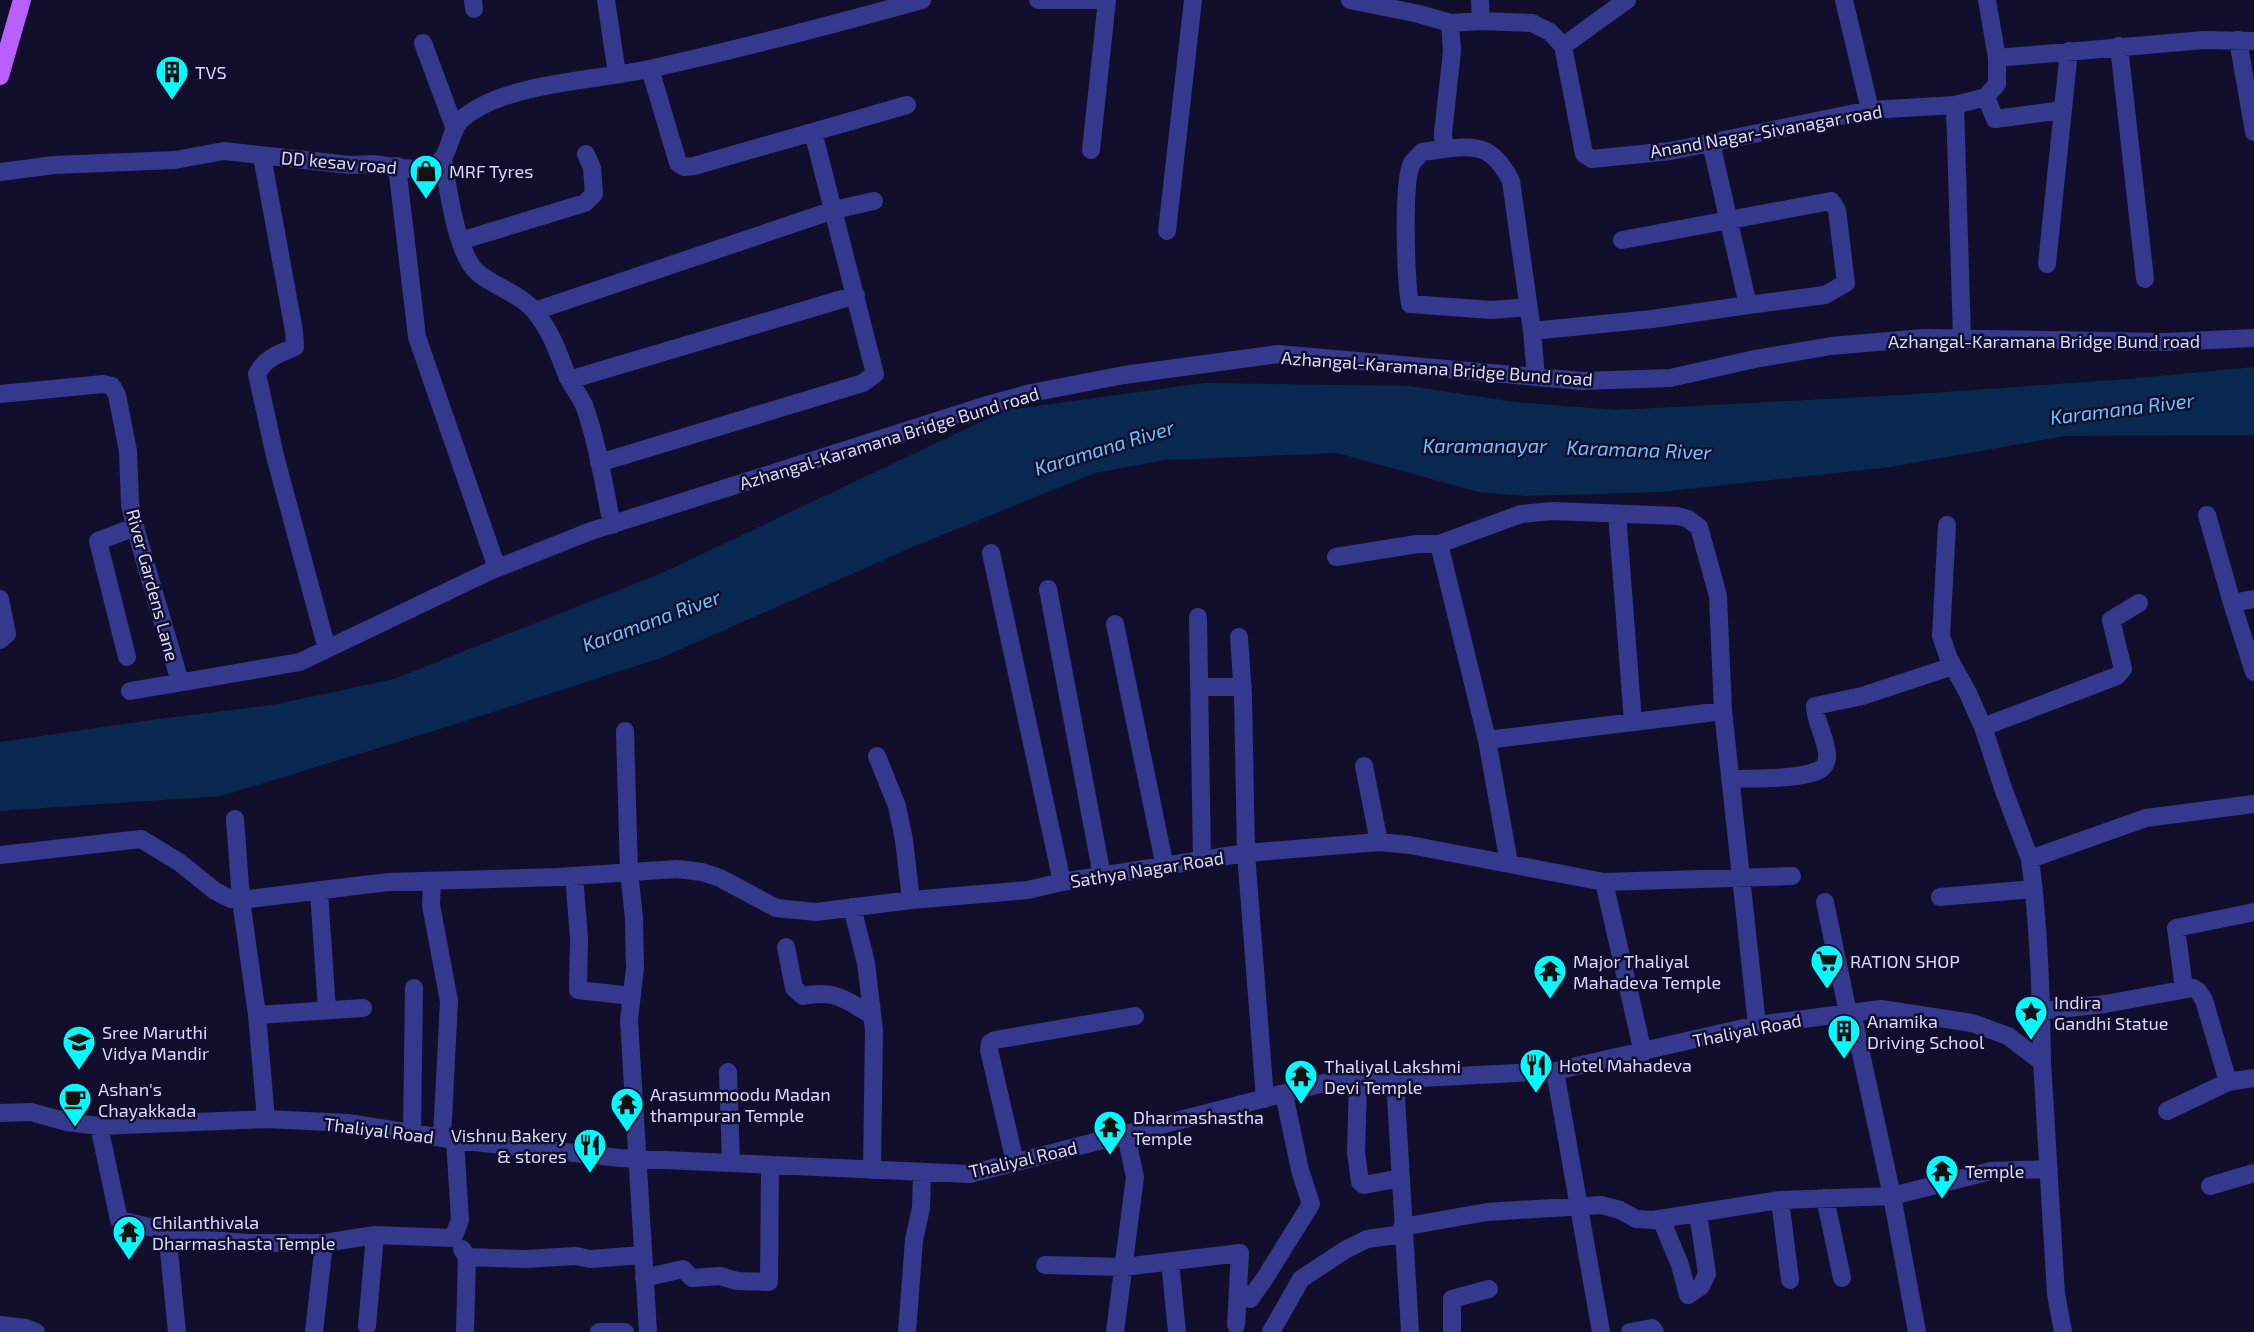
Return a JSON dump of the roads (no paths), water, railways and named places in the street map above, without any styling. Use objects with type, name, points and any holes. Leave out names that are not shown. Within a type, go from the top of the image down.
[{"type":"main road","points":[[0,76],[22,0]]},
{"type":"street","points":[[606,0],[618,74]]},
{"type":"street","points":[[612,525],[584,404],[569,380],[555,342],[535,311],[505,288],[476,271],[460,240],[442,160],[455,129],[462,119],[483,106],[517,93],[568,80],[650,69],[815,29],[863,7],[922,0]]},
{"type":"street","points":[[1038,0],[1098,0]]},
{"type":"street","points":[[1091,150],[1107,0]]},
{"type":"street","points":[[1167,231],[1193,0]]},
{"type":"street","points":[[1350,0],[1419,14],[1450,23],[1481,21],[1532,23],[1550,32],[1563,46],[1627,0]]},
{"type":"street","points":[[1480,0],[1481,21]]},
{"type":"street","points":[[1844,0],[1870,110]]},
{"type":"street","points":[[1987,0],[1997,58],[1997,84],[1986,97],[1995,119],[2063,110]]},
{"type":"street","points":[[1444,150],[1443,133],[1452,51],[1450,23]]},
{"type":"street","points":[[1997,58],[2204,39],[2246,41],[2254,132]]},
{"type":"street","points":[[423,43],[455,129]]},
{"type":"street","name":"Anand Nagar-Sivanagar road","points":[[1563,46],[1584,154],[1592,159],[1671,151],[1870,110],[1956,105],[1986,97]]},
{"type":"street","points":[[2119,46],[2145,279]]},
{"type":"street","points":[[2048,264],[2069,51]]},
{"type":"street","points":[[650,69],[678,163],[684,166],[694,166],[908,105]]},
{"type":"street","points":[[1956,105],[1962,339]]},
{"type":"street","points":[[599,463],[863,383],[876,374],[813,132]]},
{"type":"street","points":[[1711,143],[1748,305]]},
{"type":"street","points":[[1528,307],[1492,310],[1410,304],[1406,224],[1408,180],[1412,164],[1422,152],[1464,146],[1478,147],[1501,162],[1510,181],[1532,331],[1536,377]]},
{"type":"street","name":"DD kesav road","points":[[0,172],[54,165],[175,160],[224,151],[420,170],[431,167],[442,160]]},
{"type":"street","points":[[460,240],[585,203],[594,194],[592,168],[586,154]]},
{"type":"street","points":[[262,156],[295,347],[271,357],[261,366],[257,374],[275,456],[327,649]]},
{"type":"street","points":[[397,166],[417,337],[497,568]]},
{"type":"street","points":[[535,311],[834,210],[874,201]]},
{"type":"street","points":[[1532,331],[1653,319],[1825,295],[1845,283],[1837,210],[1831,201],[1622,240]]},
{"type":"street","points":[[569,380],[856,296]]},
{"type":"street","name":"Azhangal-Karamana Bridge Bund road","points":[[130,691],[300,662],[497,568],[612,525],[987,405],[1030,393],[1124,375],[1278,354],[1582,381],[1670,378],[1755,359],[1831,346],[1924,338],[2166,342],[2254,338]]},
{"type":"street","name":"River Gardens Lane","points":[[0,394],[103,384],[112,386],[117,394],[128,451],[130,504],[135,527],[180,682]]},
{"type":"street","points":[[1336,557],[1417,544],[1439,544],[1521,514],[1552,512],[1678,516],[1688,519],[1699,527],[1718,596],[1723,711],[1758,1025]]},
{"type":"street","points":[[1617,514],[1633,722]]},
{"type":"street","points":[[2207,515],[2254,672]]},
{"type":"street","points":[[1947,525],[1941,636],[1983,727],[2030,859],[2034,889],[2056,1294],[2063,1332]]},
{"type":"street","points":[[127,657],[98,541],[135,527]]},
{"type":"street","points":[[1439,544],[1487,740],[1509,863]]},
{"type":"street","points":[[991,553],[1062,882]]},
{"type":"street","points":[[1048,589],[1102,876]]},
{"type":"street","points":[[0,599],[7,634],[0,640]]},
{"type":"street","points":[[2232,603],[2254,599]]},
{"type":"street","points":[[1983,727],[2117,676],[2123,669],[2111,620],[2139,603]]},
{"type":"street","points":[[1198,617],[1202,861]]},
{"type":"street","points":[[1115,624],[1165,867]]},
{"type":"street","points":[[1239,637],[1243,687],[1246,853],[1379,842],[1410,845],[1604,882],[1792,876]]},
{"type":"street","points":[[1732,779],[1796,775],[1817,771],[1824,766],[1827,756],[1815,714],[1815,706],[1862,696],[1953,666]]},
{"type":"street","points":[[1199,687],[1243,687]]},
{"type":"street","points":[[1487,740],[1723,711]]},
{"type":"street","points":[[599,1332],[648,1330],[629,1020],[635,958],[629,872],[625,731]]},
{"type":"street","points":[[877,756],[897,806],[904,840],[910,900]]},
{"type":"street","points":[[1364,766],[1379,842]]},
{"type":"street","points":[[2030,859],[2146,818],[2254,804]]},
{"type":"street","points":[[236,819],[241,900],[256,1015],[266,1119]]},
{"type":"street","points":[[0,855],[141,838],[178,862],[215,891],[231,899],[241,900]]},
{"type":"street","name":"Sathya Nagar Road","points":[[241,900],[388,882],[574,876],[677,869],[702,872],[720,878],[776,908],[816,912],[910,900],[1028,890],[1062,882],[1246,853],[1265,1099]]},
{"type":"street","points":[[574,876],[579,938],[578,990],[632,996]]},
{"type":"street","points":[[432,881],[430,905],[449,1002],[448,1139],[460,1220],[453,1238]]},
{"type":"street","points":[[1604,882],[1643,1053]]},
{"type":"street","points":[[1940,897],[2034,889]]},
{"type":"street","points":[[319,892],[327,1010]]},
{"type":"street","points":[[1826,902],[1892,1196],[1917,1332]]},
{"type":"street","points":[[852,907],[866,963],[872,1015],[874,1077],[872,1170]]},
{"type":"street","points":[[2184,988],[2176,928],[2254,912]]},
{"type":"street","points":[[786,947],[794,988],[803,996],[825,992],[838,996],[872,1015]]},
{"type":"street","points":[[412,1132],[414,988]]},
{"type":"street","points":[[2041,1011],[2105,1004],[2193,988],[2204,1000],[2228,1082]]},
{"type":"street","points":[[256,1015],[363,1008]]},
{"type":"street","name":"Thaliyal Road","points":[[0,1113],[31,1112],[67,1122],[99,1126],[266,1119],[348,1123],[448,1139],[636,1159],[970,1174],[1324,1083],[1555,1071],[1643,1053],[1758,1025],[1850,1012],[1881,1009],[1972,1023],[2008,1036],[2042,1062]]},
{"type":"street","points":[[1015,1162],[989,1050],[990,1043],[995,1040],[1135,1016]]},
{"type":"street","points":[[1555,1071],[1601,1332]]},
{"type":"street","points":[[728,1072],[731,1163]]},
{"type":"street","points":[[2167,1111],[2228,1082],[2254,1078]]},
{"type":"street","points":[[1395,1080],[1410,1332]]},
{"type":"street","points":[[1358,1082],[1356,1152],[1360,1182],[1364,1185],[1401,1178]]},
{"type":"street","points":[[1238,1289],[1250,1299],[1311,1204],[1300,1170],[1284,1094]]},
{"type":"street","points":[[99,1126],[118,1220],[207,1239],[249,1242],[324,1243],[375,1235],[453,1238]]},
{"type":"street","points":[[1115,1332],[1135,1177],[1126,1135]]},
{"type":"street","points":[[644,1278],[683,1269],[692,1278],[720,1276],[737,1281],[769,1282],[770,1165]]},
{"type":"street","points":[[1271,1332],[1301,1279],[1345,1250],[1366,1239],[1487,1212],[1601,1204],[1620,1210],[1636,1220],[1661,1219],[1780,1200],[1892,1196],[1991,1171],[2049,1169]]},
{"type":"street","points":[[907,1332],[914,1240],[921,1208],[922,1172]]},
{"type":"street","points":[[2210,1186],[2254,1173]]},
{"type":"street","points":[[1825,1198],[1842,1278]]},
{"type":"street","points":[[1780,1200],[1790,1280]]},
{"type":"street","points":[[1661,1219],[1680,1265],[1688,1295],[1701,1286],[1707,1274],[1698,1213]]},
{"type":"street","points":[[167,1231],[177,1332]]},
{"type":"street","points":[[367,1326],[375,1235]]},
{"type":"street","points":[[453,1238],[467,1257],[465,1332]]},
{"type":"street","points":[[314,1332],[324,1243]]},
{"type":"street","points":[[1045,1265],[1124,1267],[1240,1253],[1236,1325]]},
{"type":"street","points":[[467,1257],[525,1259],[576,1256],[590,1259],[642,1255]]},
{"type":"street","points":[[1170,1261],[1177,1332]]},
{"type":"street","points":[[1452,1332],[1452,1299],[1489,1289]]},
{"type":"street","points":[[0,1325],[26,1328],[36,1332]]},
{"type":"street","points":[[1630,1332],[1652,1328],[1655,1332]]},
{"type":"water","name":"Karamanayar","points":[[2254,367],[2254,435],[2065,436],[1890,467],[1660,492],[1525,496],[1479,492],[1337,453],[1165,460],[1095,473],[915,546],[661,658],[424,734],[221,796],[0,811],[0,742],[272,705],[394,679],[662,573],[1006,410],[1204,383],[1409,386],[1515,402],[1617,410],[1901,395],[2128,379]]},
{"type":"place","name":"TVS","points":[[172,101]]},
{"type":"place","name":"MRF Tyres","points":[[426,200]]},
{"type":"place","name":"RATION SHOP","points":[[1827,990]]},
{"type":"place","name":"Major Thaliyal Mahadeva Temple","points":[[1550,1000]]},
{"type":"place","name":"Indira Gandhi Statue","points":[[2031,1041]]},
{"type":"place","name":"Anamika Driving School","points":[[1844,1060]]},
{"type":"place","name":"Sree Maruthi Vidya Mandir","points":[[79,1071]]},
{"type":"place","name":"Hotel Mahadeva","points":[[1536,1094]]},
{"type":"place","name":"Thaliyal Lakshmi Devi Temple","points":[[1301,1105]]},
{"type":"place","name":"Ashan's Chayakkada","points":[[75,1128]]},
{"type":"place","name":"Arasummoodu Madan thampuran Temple","points":[[627,1133]]},
{"type":"place","name":"Dharmashastha Temple","points":[[1110,1156]]},
{"type":"place","name":"Vishnu Bakery & stores","points":[[590,1174]]},
{"type":"place","name":"Temple","points":[[1942,1200]]},
{"type":"place","name":"Chilanthivala Dharmashasta Temple","points":[[129,1261]]},
{"type":"water label","name":"Karamana River","points":[[2122,408]]},
{"type":"water label","name":"Karamana River","points":[[1104,447]]},
{"type":"water label","name":"Karamana River","points":[[1639,449]]},
{"type":"water label","name":"Karamana River","points":[[651,620]]}]
